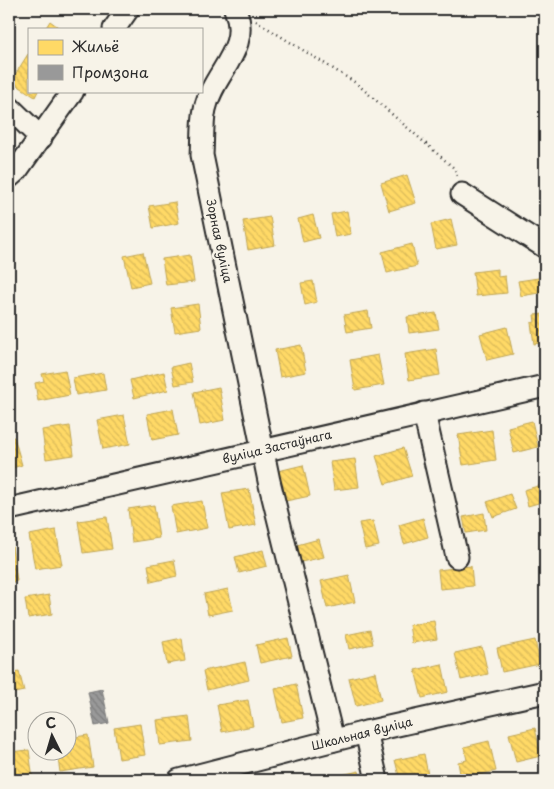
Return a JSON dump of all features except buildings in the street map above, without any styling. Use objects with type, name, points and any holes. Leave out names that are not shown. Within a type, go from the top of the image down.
[{"type":"street","points":[[115,28],[128,9]]},
{"type":"street","name":"Зорная вуліца","points":[[243,14],[240,22],[240,38],[205,108],[202,155],[263,450],[333,740]]},
{"type":"street","points":[[9,177],[17,170],[41,138],[72,92]]},
{"type":"street","points":[[9,107],[41,138]]},
{"type":"street","points":[[462,194],[545,247]]},
{"type":"street","name":"вуліца Застаўнага","points":[[9,508],[545,386]]},
{"type":"street","points":[[424,414],[457,557]]},
{"type":"street","name":"Школьная вуліца","points":[[184,780],[333,740],[545,692]]},
{"type":"street","points":[[366,732],[377,780]]},
{"type":"path","points":[[243,14],[356,84],[455,168],[462,194]]}]
